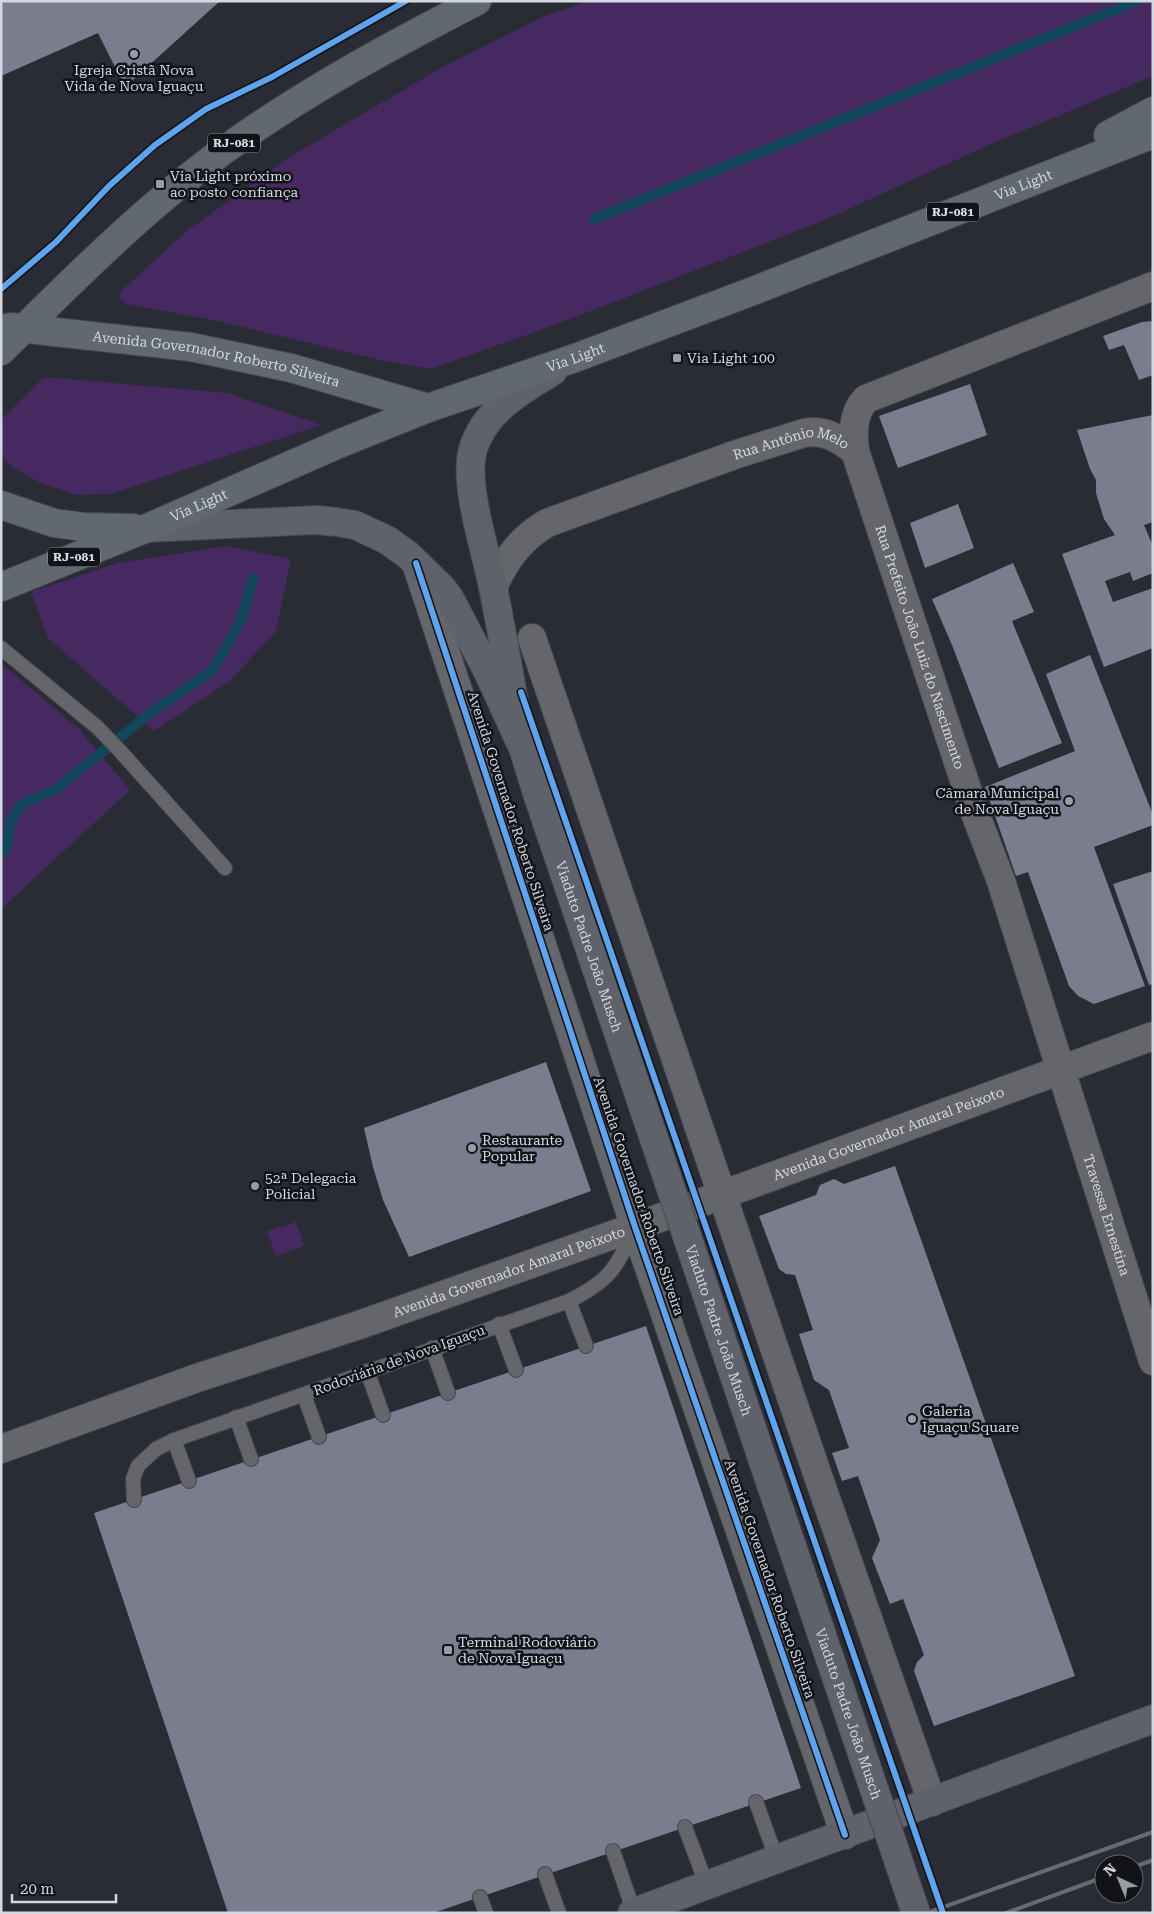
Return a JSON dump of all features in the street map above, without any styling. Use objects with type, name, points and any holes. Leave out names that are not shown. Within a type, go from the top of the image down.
[{"type":"main road","name":"RJ-081","points":[[1,351],[12,328],[76,277],[150,210],[219,154],[283,109],[334,78],[477,1]]},
{"type":"main road","points":[[987,199],[1153,111]]},
{"type":"main road","name":"Via Light","points":[[1,587],[148,528],[340,443],[428,408],[575,358],[1153,134]]},
{"type":"main road","name":"Avenida Governador Roberto Silveira","points":[[12,328],[191,346],[291,368],[428,408]]},
{"type":"main road","name":"Viaduto Padre João Musch","points":[[575,358],[516,394],[501,406],[484,427],[471,459],[476,513],[493,587],[523,748],[916,1913]]},
{"type":"main road","points":[[1,505],[54,524],[84,528],[148,528],[316,520],[337,522],[355,525],[387,540],[416,562]]},
{"type":"main road","name":"Viaduto Padre João Musch","points":[[416,562],[442,588],[450,599],[468,632],[523,748]]},
{"type":"main road","points":[[633,1912],[845,1835],[1153,1719]]},
{"type":"street","name":"Rua Antônio Melo","points":[[855,451],[853,432],[855,421],[860,404],[866,399],[1153,286]]},
{"type":"street","name":"Rua Antônio Melo","points":[[493,587],[514,550],[534,531],[547,523],[737,454],[804,433],[814,431],[825,432],[855,451]]},
{"type":"street","name":"Rua Prefeito João Luiz do Nascimento","points":[[855,451],[975,813],[1001,882],[1060,1070]]},
{"type":"street","name":"Avenida Governador Roberto Silveira","points":[[416,562],[635,1227],[845,1835]]},
{"type":"street","points":[[532,638],[817,1473],[932,1802]]},
{"type":"street","name":"Avenida Governador Amaral Peixoto","points":[[1,1449],[187,1382],[359,1325],[635,1227],[1153,1036]]},
{"type":"street","name":"Travessa Ernestina","points":[[1060,1070],[1153,1360]]},
{"type":"lane","points":[[1,648],[97,728],[225,868]]},
{"type":"lane","name":"Rodoviária de Nova Iguaçu","points":[[134,1500],[133,1480],[138,1466],[156,1449],[174,1440],[236,1417],[569,1301],[589,1291],[603,1281],[613,1270],[635,1227]]},
{"type":"lane","points":[[569,1301],[586,1346]]},
{"type":"lane","points":[[499,1324],[516,1370]]},
{"type":"lane","points":[[432,1348],[448,1393]]},
{"type":"lane","points":[[367,1371],[383,1415]]},
{"type":"lane","points":[[304,1394],[319,1437]]},
{"type":"lane","points":[[236,1417],[251,1460]]},
{"type":"lane","points":[[174,1440],[189,1481]]},
{"type":"lane","points":[[756,1802],[777,1860]]},
{"type":"lane","points":[[686,1827],[707,1886]]},
{"type":"lane","points":[[613,1852],[633,1912]]},
{"type":"lane","points":[[546,1874],[559,1913]]},
{"type":"lane","points":[[480,1897],[486,1913]]},
{"type":"shaded area","points":[[589,1],[1153,1],[1153,76],[989,145],[820,222],[557,324],[431,369],[384,361],[218,321],[127,304],[119,298],[122,290],[187,231],[288,158],[439,69],[545,16]]},
{"type":"shaded area","points":[[44,377],[228,393],[321,425],[111,494],[77,495],[41,483],[10,466],[1,453],[1,420]]},
{"type":"shaded area","points":[[227,546],[291,559],[276,631],[231,680],[154,731],[48,638],[31,592],[117,563]]},
{"type":"shaded area","points":[[2,664],[79,729],[130,790],[1,909]]},
{"type":"shaded area","points":[[296,1222],[304,1246],[276,1256],[267,1231]]},
{"type":"building","name":"Igreja Cristã Nova Vida de Nova Iguaçu","points":[[1,1],[220,1],[125,87],[98,33],[1,76]]},
{"type":"building","points":[[1153,321],[1153,375],[1139,380],[1124,345],[1109,350],[1103,336],[1142,322]]},
{"type":"building","points":[[970,384],[987,435],[898,468],[879,416]]},
{"type":"building","points":[[1153,415],[1153,522],[1144,525],[1153,546],[1153,573],[1133,581],[1130,572],[1105,581],[1113,602],[1153,588],[1153,648],[1104,667],[1062,554],[1115,535],[1104,519],[1096,493],[1096,480],[1090,469],[1077,430]]},
{"type":"building","points":[[958,504],[974,548],[925,568],[910,523]]},
{"type":"building","points":[[1013,563],[1034,612],[1012,621],[1062,743],[999,768],[952,645],[932,599]]},
{"type":"building","points":[[1090,655],[1153,815],[1153,825],[1094,847],[1145,986],[1094,1004],[1078,996],[1069,986],[1028,872],[1016,876],[985,787],[1075,751],[1046,674]]},
{"type":"building","points":[[1153,871],[1153,984],[1149,985],[1113,884]]},
{"type":"building","name":"Restaurante Popular","points":[[546,1062],[591,1191],[409,1257],[383,1200],[364,1128]]},
{"type":"building","name":"Galeria Iguaçu Square","points":[[895,1166],[1075,1676],[934,1726],[914,1671],[917,1662],[924,1655],[903,1599],[890,1604],[872,1558],[880,1540],[858,1476],[842,1481],[832,1453],[849,1448],[829,1390],[814,1380],[799,1334],[813,1330],[795,1275],[786,1274],[779,1269],[759,1216],[816,1195],[820,1185],[834,1179],[844,1184]]},
{"type":"building","name":"Terminal Rodoviário de Nova Iguaçu","points":[[646,1326],[801,1788],[433,1913],[228,1913],[94,1513]]},
{"type":"waterway","points":[[594,219],[1137,1]]},
{"type":"waterway","points":[[1,854],[7,846],[10,822],[22,804],[56,789],[148,715],[213,670],[241,620],[253,579]]},
{"type":"railway","points":[[927,1913],[1153,1832]]},
{"type":"railway","points":[[1144,1863],[1153,1860]]},
{"type":"railway","points":[[1006,1913],[1094,1881]]},
{"type":"cycle path","points":[[1,289],[56,242],[109,186],[155,145],[206,109],[272,77],[406,1]]},
{"type":"cycle path","points":[[416,563],[635,1227],[845,1835]]},
{"type":"cycle path","points":[[521,692],[943,1913]]},
{"type":"place","name":"Igreja Cristã Nova Vida de Nova Iguaçu","points":[[134,54]]},
{"type":"place","name":"Via Light próximo ao posto confiança","points":[[160,184]]},
{"type":"place","name":"Via Light 100","points":[[677,358]]},
{"type":"place","name":"Câmara Municipal de Nova Iguaçu","points":[[1069,801]]},
{"type":"place","name":"Restaurante Popular","points":[[472,1148]]},
{"type":"place","name":"52ª Delegacia Policial","points":[[255,1186]]},
{"type":"place","name":"Galeria Iguaçu Square","points":[[912,1419]]},
{"type":"place","name":"Terminal Rodoviário de Nova Iguaçu","points":[[448,1650]]}]
